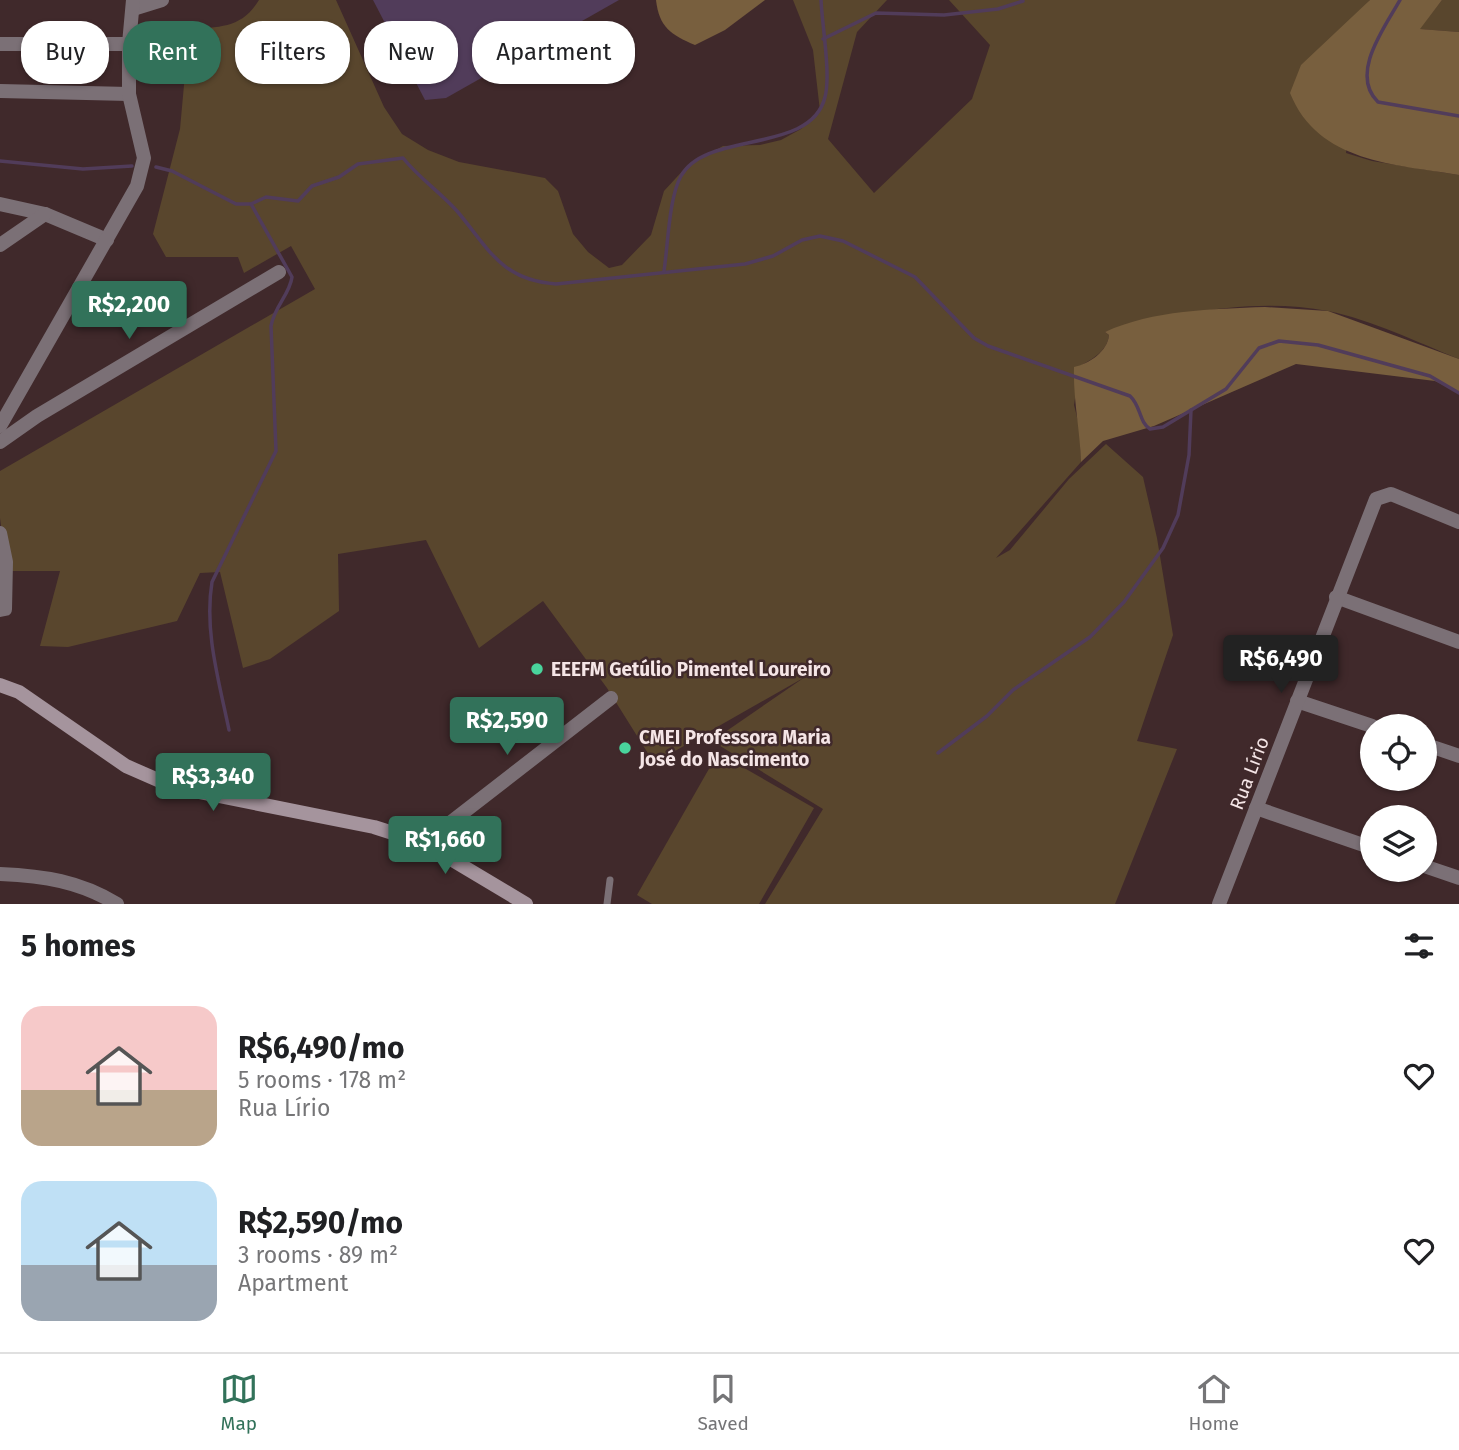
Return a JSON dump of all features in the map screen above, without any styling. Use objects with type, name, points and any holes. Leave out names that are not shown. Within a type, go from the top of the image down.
[{"type":"main road","points":[[0,685],[19,692],[126,766],[174,787],[374,827],[424,843],[526,904]]},
{"type":"street","points":[[133,4],[162,0]]},
{"type":"street","points":[[0,44],[123,44]]},
{"type":"street","points":[[0,426],[136,186],[144,158],[130,84]]},
{"type":"street","points":[[0,91],[130,94]]},
{"type":"street","points":[[0,204],[45,214],[107,240]]},
{"type":"street","points":[[0,245],[8,236],[45,214]]},
{"type":"street","points":[[0,442],[37,416],[279,272]]},
{"type":"street","name":"Rua Lírio","points":[[1219,904],[1376,499],[1391,494],[1459,522]]},
{"type":"street","points":[[0,533],[6,562],[5,609],[0,610]]},
{"type":"street","points":[[1336,597],[1459,642]]},
{"type":"street","points":[[424,843],[611,698]]},
{"type":"street","points":[[1297,701],[1360,722]]},
{"type":"street","points":[[1437,748],[1459,756]]},
{"type":"street","points":[[1256,808],[1360,844]]},
{"type":"street","points":[[1437,870],[1459,878]]},
{"type":"street","points":[[0,874],[49,877],[90,888],[117,904]]},
{"type":"lane","points":[[607,904],[610,880]]},
{"type":"shaded area","points":[[259,0],[336,0],[345,21],[237,21]]},
{"type":"shaded area","points":[[373,0],[619,0],[582,21],[472,21],[472,83],[446,98],[425,100],[417,84],[458,84],[458,21],[384,21]]},
{"type":"shaded area","points":[[656,0],[765,0],[725,30],[695,45],[679,38],[668,29],[660,17]]},
{"type":"shaded area","points":[[793,0],[887,0],[857,32],[828,139],[874,193],[972,99],[990,45],[949,0],[1370,0],[1357,16],[1346,153],[1372,161],[1459,175],[1459,359],[1361,320],[1301,307],[1244,306],[1216,309],[1105,332],[1109,335],[1103,350],[1080,366],[1074,405],[1080,429],[1081,462],[996,558],[1010,550],[1069,479],[1106,444],[1143,477],[1157,538],[1173,635],[1137,741],[1177,749],[1115,904],[765,904],[823,809],[712,741],[805,677],[654,763],[607,688],[543,601],[479,648],[426,540],[338,554],[339,611],[270,659],[243,668],[220,572],[200,573],[177,621],[68,647],[40,646],[60,571],[7,571],[0,518],[0,471],[315,289],[291,246],[244,273],[238,257],[166,257],[153,234],[180,129],[184,84],[221,84],[221,26],[235,22],[235,84],[350,84],[350,31],[364,62],[364,84],[374,84],[384,107],[402,134],[428,150],[459,162],[545,178],[558,191],[573,234],[588,252],[609,268],[622,265],[651,235],[664,191],[687,166],[723,146],[760,145],[781,140],[801,129],[820,111],[813,50]]},
{"type":"shaded area","points":[[1370,0],[1442,0],[1420,29],[1459,32],[1459,175],[1385,163],[1339,147],[1319,134],[1303,116],[1290,93],[1301,65]]},
{"type":"shaded area","points":[[1442,0],[1459,0],[1459,32],[1419,29]]},
{"type":"shaded area","points":[[1265,307],[1328,311],[1459,359],[1459,392],[1435,381],[1296,364],[1154,426],[1103,441],[1081,462],[1074,367],[1086,363],[1101,351],[1108,341],[1109,335],[1105,332],[1163,315]]},
{"type":"shaded area","points":[[718,753],[814,808],[759,904],[652,904],[637,895]]},
{"type":"waterway","points":[[664,271],[677,185],[681,176],[694,162],[712,152],[780,135],[800,127],[816,115],[827,88],[821,0]]},
{"type":"waterway","points":[[1400,0],[1372,51],[1367,78],[1370,91],[1378,102],[1459,116]]},
{"type":"waterway","points":[[823,39],[876,13],[944,15],[998,9],[1023,1]]},
{"type":"waterway","points":[[156,167],[172,171],[236,204],[251,204],[266,197],[298,201],[312,186],[339,177],[358,164],[403,158],[457,211],[498,260],[522,276],[556,284],[745,264],[773,256],[802,240],[820,236],[843,241],[915,277],[974,338],[988,346],[1130,396],[1150,429],[1163,427],[1226,389],[1259,348],[1279,341],[1318,345],[1430,376],[1459,393]]},
{"type":"waterway","points":[[0,161],[83,169],[132,166]]},
{"type":"waterway","points":[[229,730],[211,637],[212,582],[276,451],[271,326],[292,277],[251,204]]},
{"type":"waterway","points":[[938,753],[987,716],[1013,690],[1090,637],[1124,602],[1163,548],[1178,515],[1189,455],[1191,410]]},
{"type":"place","name":"EEEFM Getúlio Pimentel Loureiro","points":[[537,669]]},
{"type":"place","name":"CMEI Professora Maria José do Nascimento","points":[[625,748]]}]
